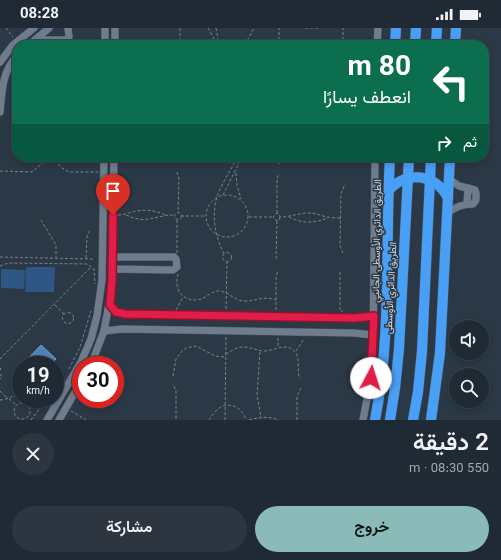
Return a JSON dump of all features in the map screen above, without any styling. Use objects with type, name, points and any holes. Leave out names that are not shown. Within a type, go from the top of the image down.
[{"type":"highway","points":[[395,40],[396,28]]},
{"type":"highway","points":[[415,40],[416,28]]},
{"type":"highway","points":[[436,40],[437,28]]},
{"type":"highway","points":[[455,40],[456,28]]},
{"type":"highway","name":"الطريق الدائري الأوسطى الجانبي","points":[[375,420],[381,386],[385,348],[390,162]]},
{"type":"highway","name":"الطريق الدائري الأوسطى","points":[[390,420],[399,349],[409,162]]},
{"type":"highway","points":[[413,420],[419,385],[422,351],[431,162]]},
{"type":"highway","points":[[431,420],[440,353],[450,162]]},
{"type":"highway","points":[[389,190],[397,182],[407,178],[421,177],[430,180],[440,187],[448,198]]},
{"type":"street","points":[[20,40],[34,28]]},
{"type":"street","points":[[35,40],[49,28]]},
{"type":"street","points":[[66,40],[69,38],[68,28]]},
{"type":"street","points":[[105,28],[105,40]]},
{"type":"street","points":[[115,28],[115,40]]},
{"type":"street","points":[[377,40],[378,28]]},
{"type":"street","points":[[0,62],[6,52],[12,47]]},
{"type":"street","points":[[0,112],[1,89],[7,71],[12,64]]},
{"type":"street","points":[[47,420],[78,367],[90,339],[100,303],[104,162]]},
{"type":"street","points":[[94,356],[104,331],[110,305],[113,256],[114,162]]},
{"type":"street","points":[[363,420],[371,378],[374,316],[376,162]]},
{"type":"street","points":[[447,214],[456,207],[473,204],[476,200],[476,191],[459,186],[449,179]]},
{"type":"street","points":[[112,269],[173,270],[176,268],[176,259],[174,257],[113,256]]},
{"type":"street","points":[[110,305],[120,314],[361,318],[374,316]]},
{"type":"street","points":[[226,316],[230,321],[229,328],[226,331]]},
{"type":"street","points":[[258,331],[254,325],[254,322],[259,316]]},
{"type":"street","points":[[104,331],[122,329],[258,331],[354,333],[373,335]]},
{"type":"street","points":[[58,420],[72,397]]},
{"type":"path","points":[[6,28],[16,40]]},
{"type":"path","points":[[180,28],[180,40]]},
{"type":"path","points":[[208,28],[210,34],[215,40]]},
{"type":"path","points":[[216,28],[218,40]]},
{"type":"path","points":[[246,40],[252,34],[254,28]]},
{"type":"path","points":[[279,28],[279,40]]},
{"type":"path","points":[[305,28],[320,28]]},
{"type":"path","points":[[343,28],[343,40]]},
{"type":"path","points":[[0,172],[32,172],[44,162]]},
{"type":"path","points":[[55,162],[69,172],[103,172]]},
{"type":"path","points":[[216,198],[223,195],[232,195],[245,204],[249,217],[244,229],[240,233],[228,237],[216,234],[208,226],[206,216],[209,205],[216,198],[234,162]]},
{"type":"path","points":[[223,195],[240,162]]},
{"type":"path","points":[[236,171],[237,186],[241,200]]},
{"type":"path","points":[[177,172],[178,212],[181,216]]},
{"type":"path","points":[[279,173],[277,179],[277,213],[280,217]]},
{"type":"path","points":[[343,253],[340,248],[340,218],[341,194],[345,184]]},
{"type":"path","points":[[216,198],[214,216],[216,234],[224,254],[223,260],[227,262]]},
{"type":"path","points":[[166,215],[152,220],[138,220],[125,215],[145,210],[174,216],[178,219]]},
{"type":"path","points":[[174,216],[178,212]]},
{"type":"path","points":[[249,217],[273,217],[277,213]]},
{"type":"path","points":[[280,217],[289,217],[302,213],[308,213],[322,215],[328,218]]},
{"type":"path","points":[[176,259],[178,219],[181,216],[206,216]]},
{"type":"path","points":[[273,217],[273,219],[277,221]]},
{"type":"path","points":[[278,260],[276,257],[277,221],[280,217]]},
{"type":"path","points":[[289,217],[295,220],[308,222],[315,222],[328,218],[340,218]]},
{"type":"path","points":[[41,220],[56,247],[56,258]]},
{"type":"path","points":[[86,258],[87,236],[90,230]]},
{"type":"path","points":[[224,254],[226,253],[230,255],[230,260],[227,262],[226,316]]},
{"type":"path","points":[[0,257],[102,259]]},
{"type":"path","points":[[0,266],[8,263],[86,264],[92,266],[95,272],[95,288]]},
{"type":"path","points":[[0,359],[92,266]]},
{"type":"path","points":[[176,268],[178,272],[178,289],[189,299],[202,299],[216,291],[226,292],[231,296],[242,300],[265,297],[276,300]]},
{"type":"path","points":[[276,316],[276,277],[278,270]]},
{"type":"path","points":[[340,272],[340,311],[344,311]]},
{"type":"path","points":[[175,315],[178,305],[184,296]]},
{"type":"path","points":[[54,304],[64,314],[63,318],[65,322],[69,323],[73,321],[72,314],[64,314]]},
{"type":"path","points":[[67,374],[80,347],[91,311]]},
{"type":"path","points":[[225,420],[226,331]]},
{"type":"path","points":[[278,347],[279,332]]},
{"type":"path","points":[[295,352],[302,343],[307,332]]},
{"type":"path","points":[[173,376],[178,354],[186,348],[196,346],[215,356],[226,357]]},
{"type":"path","points":[[226,354],[244,347],[260,351],[270,351],[278,347],[287,347],[295,352],[298,358],[298,373],[300,379]]},
{"type":"path","points":[[260,351],[257,396],[261,417]]},
{"type":"path","points":[[0,374],[2,377],[0,379]]},
{"type":"path","points":[[174,386],[176,391],[176,420]]},
{"type":"path","points":[[297,420],[297,396],[300,388]]},
{"type":"path","points":[[0,391],[12,401]]},
{"type":"path","points":[[0,400],[7,399],[12,396]]},
{"type":"path","points":[[209,420],[214,412],[225,405],[231,405],[241,410],[246,420]]},
{"type":"path","points":[[66,407],[74,414],[86,420]]},
{"type":"path","points":[[15,408],[14,412],[19,419],[29,415],[30,408]]},
{"type":"path","points":[[31,420],[39,408]]},
{"type":"path","points":[[249,420],[261,417],[279,420]]},
{"type":"shaded area","points":[[26,267],[55,267],[54,292],[25,292]]},
{"type":"shaded area","points":[[1,269],[25,270],[24,289],[1,288]]},
{"type":"shaded area","points":[[41,345],[53,356],[31,356]]},
{"type":"route","points":[[113,215],[110,305],[116,312],[120,314],[355,318],[367,318],[374,316],[371,378]]}]
